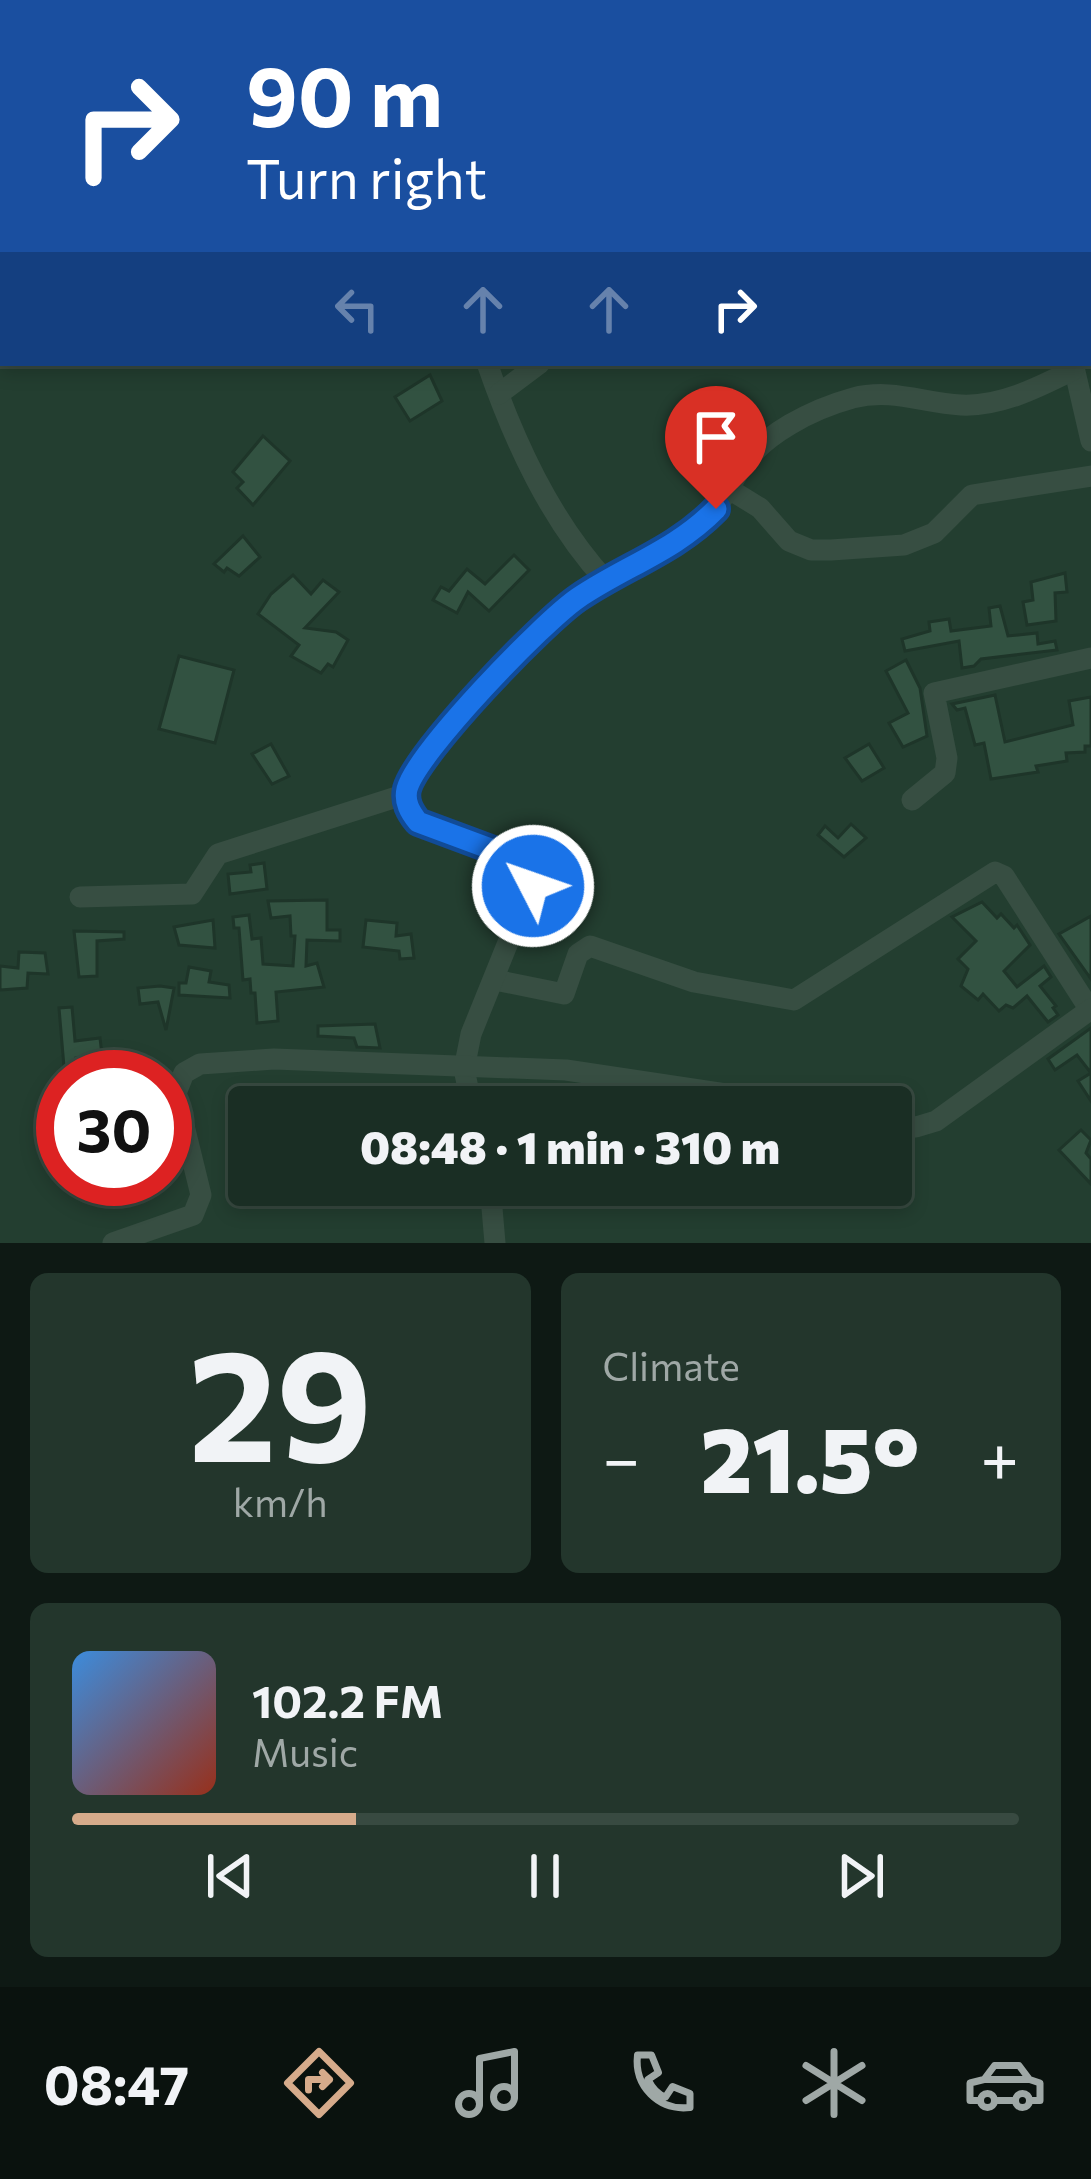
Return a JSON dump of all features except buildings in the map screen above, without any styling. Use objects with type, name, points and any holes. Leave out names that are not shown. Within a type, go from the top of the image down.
[{"type":"street","points":[[488,366],[544,494],[577,549],[606,581]]},
{"type":"street","points":[[499,394],[536,366]]},
{"type":"street","points":[[468,1086],[464,1069],[471,1034],[533,886],[532,872],[515,858],[424,825],[412,816],[406,794],[416,773],[516,652],[555,616],[606,581],[641,566],[692,533],[764,443],[819,411],[853,399],[907,394],[959,405],[988,404],[1073,366],[1091,441]]},
{"type":"street","points":[[729,489],[760,508],[789,541],[812,550],[831,550],[904,545],[934,533],[972,495],[1091,476]]},
{"type":"street","points":[[912,800],[945,772],[947,758],[934,692],[1091,658]]},
{"type":"street","points":[[80,896],[192,894],[218,854],[406,794]]},
{"type":"street","points":[[495,980],[564,994],[578,954],[590,946],[694,982],[794,1000],[995,872],[1004,876],[1090,1009],[936,1120],[912,1127]]},
{"type":"street","points":[[113,1243],[193,1215],[199,1208],[201,1195],[176,1094],[178,1083],[190,1069],[274,1059],[586,1072],[677,1086]]},
{"type":"street","points":[[492,1206],[495,1243]]},
{"type":"route","points":[[533,886],[532,872],[523,861],[418,822],[408,807],[409,784],[486,685],[555,616],[579,597],[692,533],[716,509]]}]
